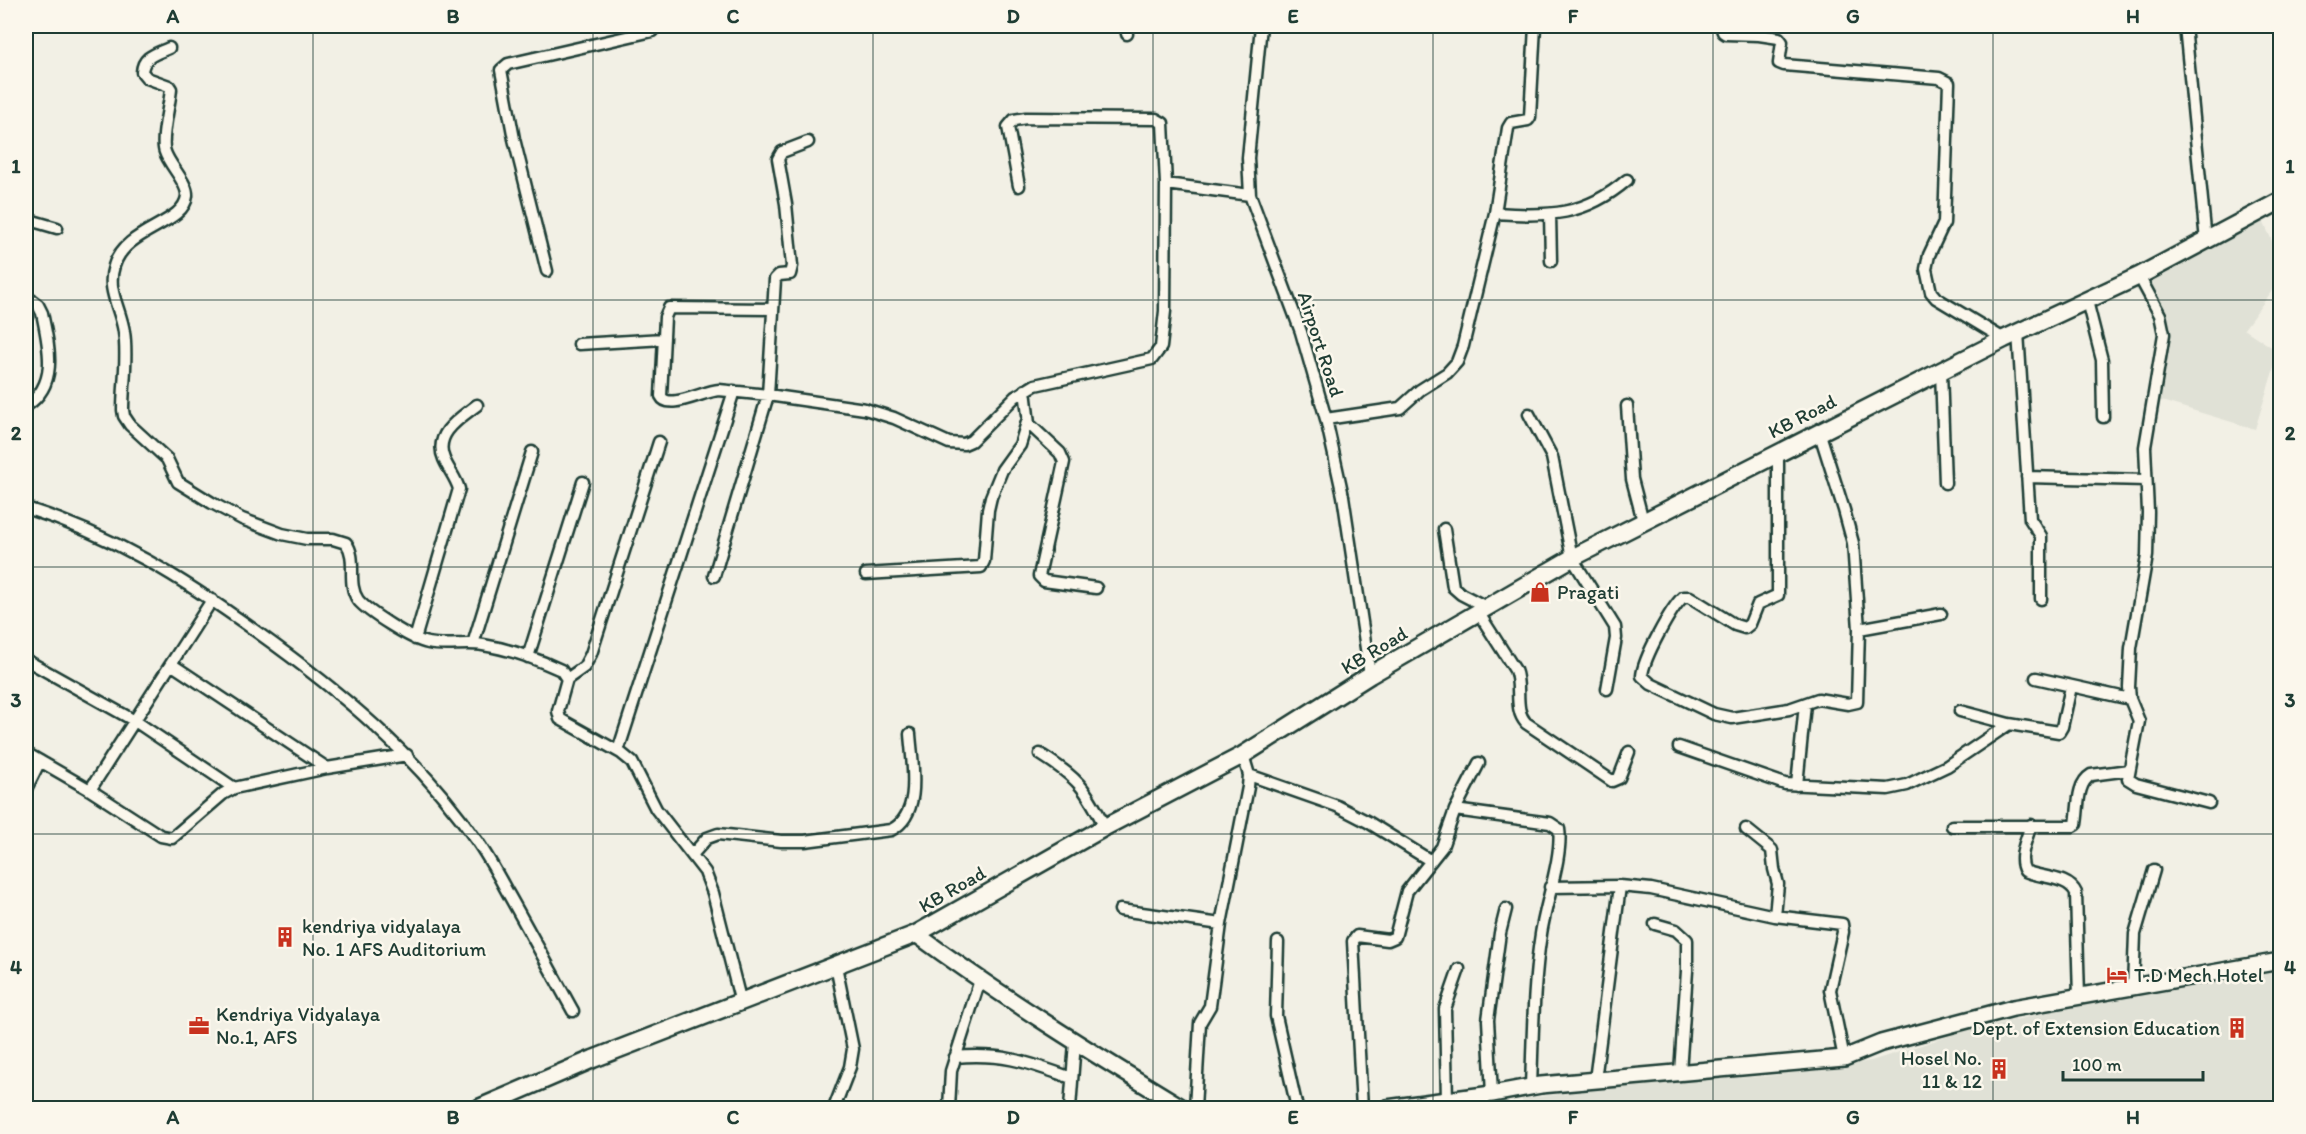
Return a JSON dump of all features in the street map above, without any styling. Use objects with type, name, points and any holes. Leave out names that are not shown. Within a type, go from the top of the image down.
[{"type":"main road","name":"KB Road","points":[[479,1108],[593,1059],[916,934],[1105,827],[1243,754],[1370,675],[1572,558],[2011,335],[2139,276],[2280,201]]},
{"type":"main road","points":[[916,934],[980,980],[1075,1042],[1183,1108]]},
{"type":"main road","points":[[1387,1108],[1492,1094],[1530,1086],[1844,1058],[1881,1043],[2013,1008],[2280,961]]},
{"type":"street","points":[[547,271],[514,139],[501,70],[508,64],[653,31],[655,26]]},
{"type":"street","name":"Airport Road","points":[[1261,26],[1248,159],[1250,195],[1301,332],[1326,419],[1343,496],[1370,675]]},
{"type":"street","points":[[1326,419],[1400,408],[1420,390],[1453,367],[1463,346],[1495,213],[1508,129],[1511,123],[1528,120],[1530,117],[1535,26]]},
{"type":"street","points":[[1721,26],[1726,34],[1779,38],[1782,42],[1781,65],[1939,78],[1949,83],[1944,223],[1927,262],[1927,277],[1931,292],[1936,298],[2011,335],[2030,522],[2041,536],[2041,599]]},
{"type":"street","points":[[2185,26],[2206,241]]},
{"type":"street","points":[[169,48],[147,58],[143,63],[142,72],[147,78],[169,86],[171,89],[164,148],[185,188],[187,197],[183,208],[177,215],[133,239],[124,247],[114,265],[112,286],[124,332],[124,416],[130,425],[167,459],[178,482],[224,511],[282,534],[307,539],[333,538],[346,543],[351,553],[353,586],[357,598],[415,639],[439,644],[473,644],[496,648],[561,670],[567,679]]},
{"type":"street","points":[[772,309],[674,307],[666,312],[661,396],[666,403],[675,403],[710,391],[768,395],[865,409],[894,418],[957,444],[971,441],[1025,390],[1047,381],[1142,363],[1152,359],[1158,353],[1162,339],[1165,311],[1166,184],[1163,123],[1159,120],[1026,118],[1014,120],[1008,127],[1019,186]]},
{"type":"street","points":[[714,576],[768,395],[775,279],[779,275],[789,274],[792,266],[786,204],[778,159],[782,152],[808,141]]},
{"type":"street","points":[[1495,213],[1565,212],[1602,199],[1627,180]]},
{"type":"street","points":[[1166,184],[1250,195]]},
{"type":"street","points":[[1550,214],[1551,261]]},
{"type":"street","points":[[26,219],[57,228]]},
{"type":"street","points":[[2139,276],[2160,315],[2164,334],[2146,438],[2147,556],[2131,648],[2130,699],[2139,722],[2128,779],[2136,784],[2210,802]]},
{"type":"street","points":[[26,296],[38,305],[42,313],[50,368],[42,392],[26,406]]},
{"type":"street","points":[[2087,301],[2102,360],[2103,417]]},
{"type":"street","points":[[579,344],[664,339]]},
{"type":"street","points":[[1941,370],[1945,483]]},
{"type":"street","points":[[1025,390],[1028,419],[1032,427],[1060,453],[1064,462],[1039,576],[1044,581],[1096,588]]},
{"type":"street","points":[[618,751],[734,391]]},
{"type":"street","points":[[415,639],[459,489],[442,455],[442,442],[449,428],[477,405]]},
{"type":"street","points":[[1627,406],[1633,487],[1643,521]]},
{"type":"street","points":[[1529,414],[1552,457],[1572,558],[1615,627],[1616,638],[1607,690]]},
{"type":"street","points":[[866,574],[976,567],[983,564],[989,503],[1002,470],[1022,441],[1028,419]]},
{"type":"street","points":[[1778,452],[1778,595],[1758,604],[1750,624],[1745,628],[1736,625],[1690,597],[1683,597],[1648,655],[1642,676],[1651,684],[1724,717],[1740,717],[1789,709],[1818,699],[1848,704],[1857,702],[1859,629],[1851,532],[1819,431]]},
{"type":"street","points":[[659,442],[591,654],[584,667],[567,679],[558,711],[560,719],[618,751],[632,762],[656,809],[705,872],[713,893],[741,1003]]},
{"type":"street","points":[[473,644],[532,452]]},
{"type":"street","points":[[2027,477],[2146,480]]},
{"type":"street","points":[[528,657],[583,482]]},
{"type":"street","points":[[26,508],[65,521],[117,544],[160,567],[212,600],[345,699],[407,755],[479,843],[573,1011]]},
{"type":"street","points":[[1444,529],[1453,586],[1482,610],[1519,678],[1520,714],[1526,723],[1612,781],[1619,778],[1629,752]]},
{"type":"street","points":[[90,790],[212,600]]},
{"type":"street","points":[[1859,629],[1941,614]]},
{"type":"street","points":[[26,660],[135,721],[234,788]]},
{"type":"street","points":[[171,664],[327,768]]},
{"type":"street","points":[[2036,678],[2130,699]]},
{"type":"street","points":[[1960,711],[2009,724],[2055,732],[2061,730],[2071,687]]},
{"type":"street","points":[[1797,785],[1805,704]]},
{"type":"street","points":[[1679,747],[1774,782],[1875,789],[1899,788],[1947,766],[2009,724]]},
{"type":"street","points":[[692,855],[707,838],[718,834],[781,841],[805,841],[884,831],[897,826],[908,814],[912,799],[910,734]]},
{"type":"street","points":[[26,753],[90,790],[161,836],[172,838],[223,794],[234,788],[327,768],[407,755]]},
{"type":"street","points":[[1040,754],[1071,775],[1086,790],[1105,827]]},
{"type":"street","points":[[1195,1108],[1200,1023],[1210,1006],[1221,924],[1249,775],[1243,754]]},
{"type":"street","points":[[26,789],[40,761]]},
{"type":"street","points":[[1362,1108],[1353,941],[1357,936],[1388,940],[1395,937],[1407,891],[1442,847],[1455,810],[1479,763]]},
{"type":"street","points":[[1952,826],[2073,826],[2076,824],[2081,789],[2086,778],[2091,775],[2129,770]]},
{"type":"street","points":[[1249,775],[1337,806],[1368,822],[1431,861]]},
{"type":"street","points":[[1455,810],[1550,823],[1558,826],[1560,832],[1557,861],[1538,952],[1530,1086]]},
{"type":"street","points":[[2031,825],[2022,860],[2025,871],[2069,884],[2076,892],[2079,997]]},
{"type":"street","points":[[1746,829],[1772,850],[1778,889],[1775,916]]},
{"type":"street","points":[[2133,988],[2135,933],[2154,870]]},
{"type":"street","points":[[1550,887],[1620,886],[1671,893],[1775,916],[1835,921],[1843,926],[1830,990],[1844,1058]]},
{"type":"street","points":[[1595,1080],[1620,886]]},
{"type":"street","points":[[1492,1094],[1488,1020],[1500,933],[1506,909]]},
{"type":"street","points":[[1120,910],[1221,924]]},
{"type":"street","points":[[1655,924],[1676,930],[1687,940],[1680,1072]]},
{"type":"street","points":[[1278,942],[1275,1007],[1297,1108]]},
{"type":"street","points":[[834,1108],[850,1067],[854,1049],[836,966]]},
{"type":"street","points":[[1447,1100],[1445,1009],[1459,969]]},
{"type":"street","points":[[949,1108],[949,1089],[955,1057],[980,980]]},
{"type":"street","points":[[1070,1108],[1075,1042]]},
{"type":"street","points":[[955,1057],[982,1055],[1007,1057],[1072,1078]]},
{"type":"shaded area","points":[[2262,219],[2280,258],[2280,280],[2244,329],[2279,352],[2255,429],[2155,399],[2171,333],[2133,286]]},
{"type":"shaded area","points":[[2280,967],[2280,1108],[1523,1108],[1522,1099],[1645,1083],[1769,1076],[1871,1061],[1965,1031],[2081,1005]]},
{"type":"place","name":"Pragati","points":[[1540,592]]},
{"type":"place","name":"kendriya vidyalaya No. 1 AFS Auditorium","points":[[285,937]]},
{"type":"place","name":"T.D Mech Hotel","points":[[2117,975]]},
{"type":"place","name":"Kendriya Vidyalaya No.1, AFS","points":[[199,1026]]},
{"type":"place","name":"Dept. of Extension Education","points":[[2237,1028]]},
{"type":"place","name":"Hosel No. 11 & 12","points":[[1999,1069]]}]
